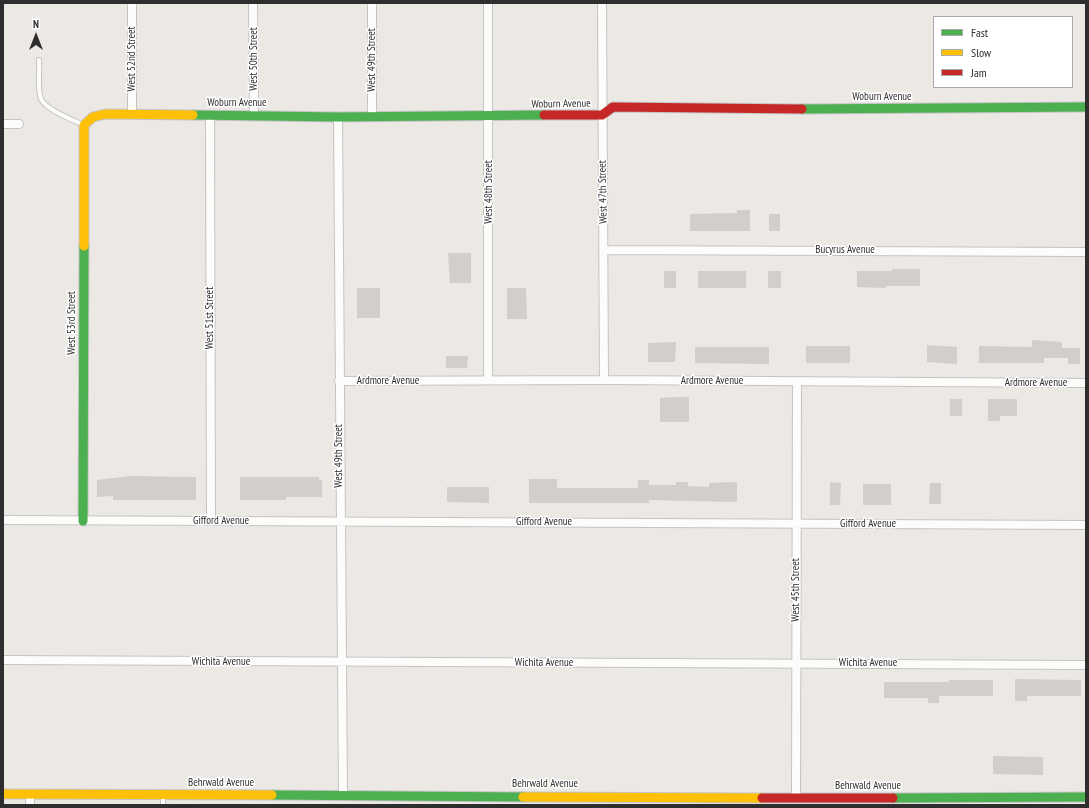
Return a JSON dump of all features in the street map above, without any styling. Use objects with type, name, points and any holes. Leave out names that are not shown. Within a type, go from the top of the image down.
[{"type":"street","name":"West 52nd Street","points":[[132,3],[132,114]]},
{"type":"street","name":"West 50th Street","points":[[253,3],[254,115]]},
{"type":"street","name":"West 49th Street","points":[[372,3],[372,117]]},
{"type":"street","name":"West 48th Street","points":[[488,3],[490,117],[488,380]]},
{"type":"street","name":"West 47th Street","points":[[602,3],[604,380]]},
{"type":"street","name":"Woburn Avenue","points":[[84,125],[93,117],[105,114],[490,117],[602,115],[614,107],[779,109],[1086,107]]},
{"type":"street","name":"West 51st Street","points":[[210,116],[211,521]]},
{"type":"street","name":"West 49th Street","points":[[338,117],[343,795]]},
{"type":"street","points":[[3,124],[19,124]]},
{"type":"street","name":"West 53rd Street","points":[[83,521],[84,125]]},
{"type":"street","name":"Bucyrus Avenue","points":[[604,250],[1086,252]]},
{"type":"street","name":"Ardmore Avenue","points":[[339,381],[604,380],[1086,384]]},
{"type":"street","name":"West 45th Street","points":[[796,798],[797,381]]},
{"type":"street","name":"Gifford Avenue","points":[[3,520],[1086,525]]},
{"type":"street","name":"Wichita Avenue","points":[[3,660],[342,663],[796,663],[1086,665]]},
{"type":"street","name":"Behrwald Avenue","points":[[3,794],[1076,799],[1086,797]]},
{"type":"street","points":[[30,794],[30,805]]},
{"type":"lane","points":[[40,60],[40,94],[43,103],[51,109],[84,125]]},
{"type":"lane","points":[[163,795],[163,805]]},
{"type":"building","points":[[737,210],[750,210],[750,231],[690,231],[690,214],[737,213]]},
{"type":"building","points":[[769,214],[780,214],[780,231],[769,231]]},
{"type":"building","points":[[448,253],[471,253],[471,283],[450,283]]},
{"type":"building","points":[[892,269],[920,269],[920,286],[886,286],[886,288],[857,287],[857,271],[892,271]]},
{"type":"building","points":[[664,271],[676,271],[676,288],[664,288]]},
{"type":"building","points":[[698,271],[746,271],[746,288],[698,288]]},
{"type":"building","points":[[768,271],[781,271],[781,288],[768,288]]},
{"type":"building","points":[[357,288],[380,288],[380,318],[357,318]]},
{"type":"building","points":[[507,288],[526,288],[527,319],[507,319]]},
{"type":"building","points":[[1032,340],[1062,342],[1062,348],[1080,348],[1080,364],[1068,364],[1068,358],[1044,358],[1044,363],[979,363],[979,346],[1032,347]]},
{"type":"building","points":[[676,342],[675,362],[648,362],[648,343]]},
{"type":"building","points":[[927,345],[957,347],[957,364],[927,362]]},
{"type":"building","points":[[806,346],[850,346],[850,363],[806,363]]},
{"type":"building","points":[[695,347],[769,347],[769,364],[695,363]]},
{"type":"building","points":[[446,356],[468,356],[467,368],[446,368]]},
{"type":"building","points":[[689,397],[689,422],[660,422],[660,398]]},
{"type":"building","points":[[950,399],[962,399],[962,416],[950,416]]},
{"type":"building","points":[[988,399],[1017,399],[1017,416],[1000,416],[1000,421],[988,421]]},
{"type":"building","points":[[130,476],[196,477],[196,500],[113,500],[113,496],[97,497],[97,480]]},
{"type":"building","points":[[240,477],[319,477],[319,480],[322,480],[322,497],[286,497],[286,500],[240,500]]},
{"type":"building","points":[[529,479],[557,479],[557,488],[638,488],[638,480],[649,480],[649,485],[676,485],[676,482],[688,482],[688,486],[709,487],[709,483],[737,482],[737,502],[649,500],[649,503],[529,503]]},
{"type":"building","points":[[830,482],[841,483],[840,505],[830,505]]},
{"type":"building","points":[[930,483],[941,483],[941,504],[929,504]]},
{"type":"building","points":[[863,484],[891,484],[891,505],[863,505]]},
{"type":"building","points":[[447,487],[489,487],[489,503],[447,502]]},
{"type":"building","points":[[1015,679],[1081,680],[1081,696],[1027,696],[1027,701],[1015,701]]},
{"type":"building","points":[[949,680],[993,680],[993,696],[939,696],[939,703],[928,703],[928,698],[884,698],[884,682],[949,682]]},
{"type":"building","points":[[993,756],[1043,757],[1043,775],[993,774]]},
{"type":"traffic: fast","points":[[802,109],[1086,107]]},
{"type":"traffic: fast","points":[[193,115],[338,117],[544,115]]},
{"type":"traffic: fast","points":[[83,521],[84,246]]},
{"type":"traffic: fast","points":[[272,795],[523,797]]},
{"type":"traffic: fast","points":[[893,798],[1086,797]]},
{"type":"traffic: slow","points":[[84,246],[84,125],[93,117],[105,114],[193,115]]},
{"type":"traffic: slow","points":[[3,794],[272,795]]},
{"type":"traffic: slow","points":[[523,797],[762,798]]},
{"type":"traffic: jam","points":[[544,115],[602,115],[613,107],[802,109]]},
{"type":"traffic: jam","points":[[762,798],[893,798]]}]
